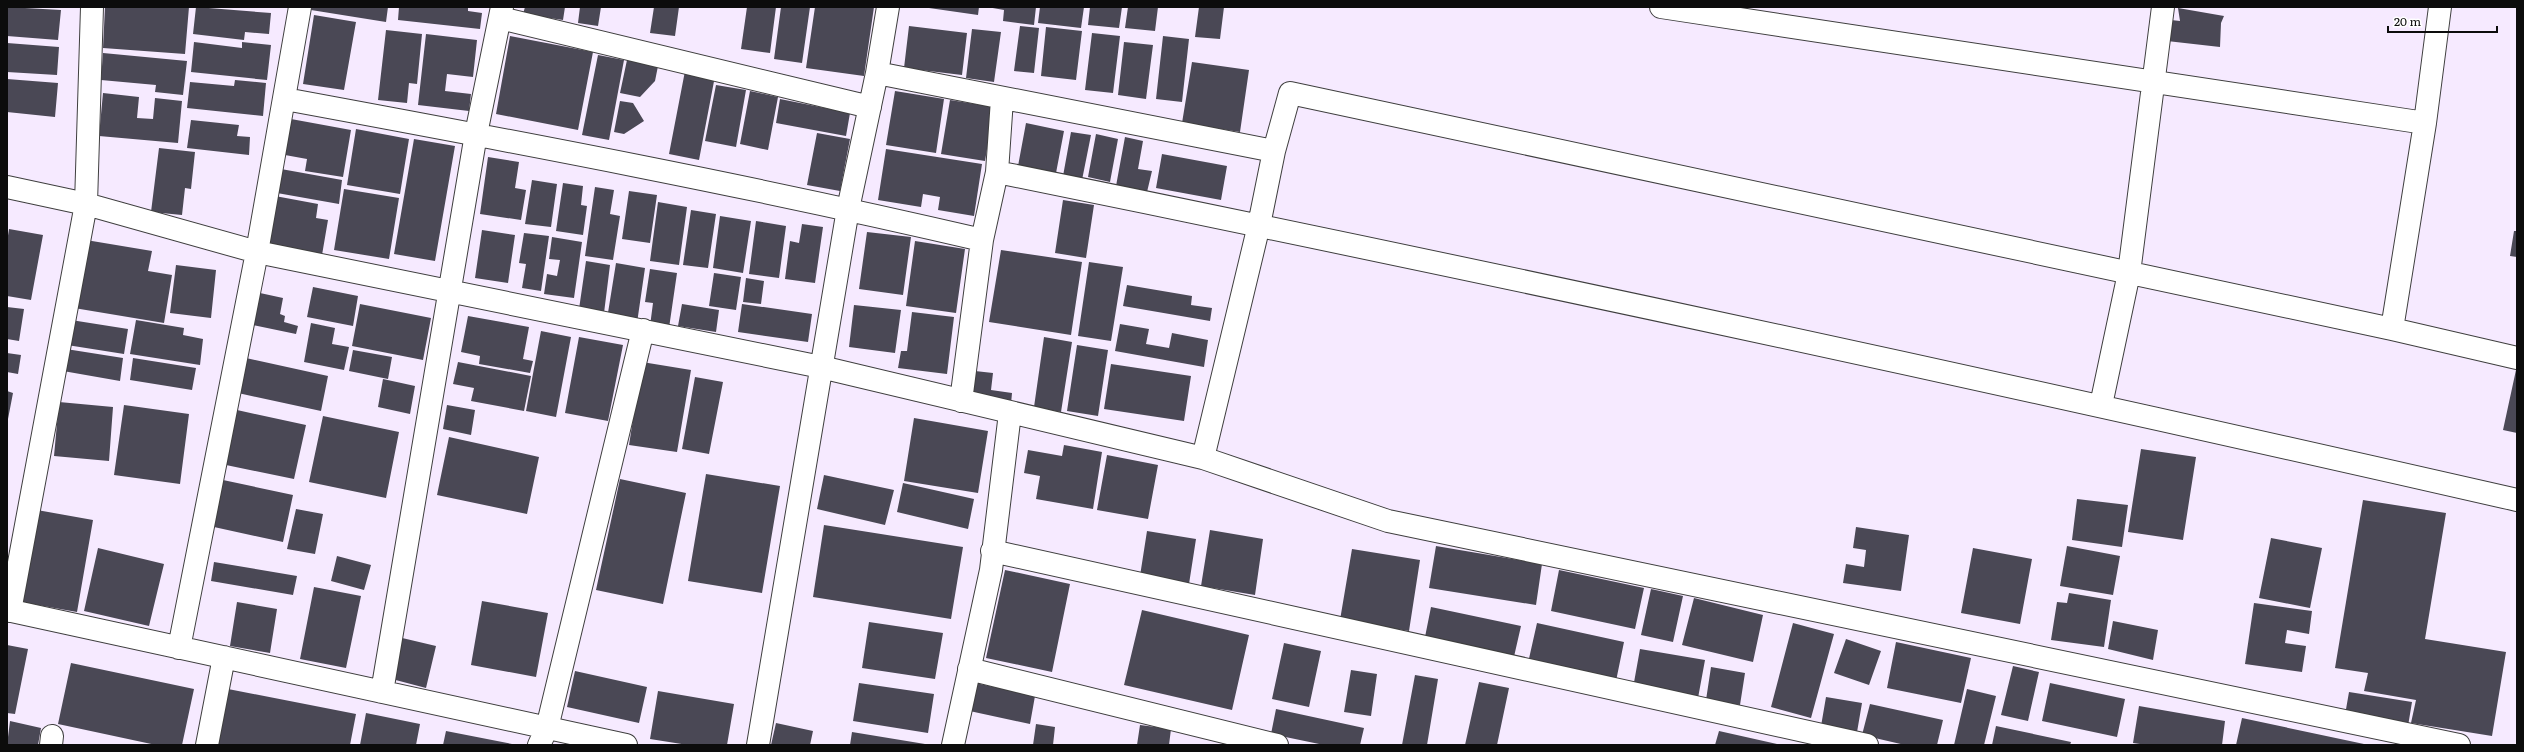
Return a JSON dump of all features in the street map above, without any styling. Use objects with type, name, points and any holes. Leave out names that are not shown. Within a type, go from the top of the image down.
[{"type":"street","points":[[92,7],[86,204],[9,611],[382,692],[543,736],[626,745]]},
{"type":"street","points":[[179,648],[257,252],[300,7]]},
{"type":"street","points":[[758,745],[848,208],[877,74],[888,7]]},
{"type":"street","points":[[1661,7],[2425,123]]},
{"type":"street","points":[[2102,405],[2129,272],[2154,82],[2162,7]]},
{"type":"street","points":[[2392,329],[2425,123],[2440,7]]},
{"type":"street","points":[[382,692],[476,134],[501,13],[870,107]]},
{"type":"street","points":[[877,74],[1274,151]]},
{"type":"street","points":[[1203,458],[1259,225],[1274,151],[1290,93],[2129,272],[2392,329],[2517,358]]},
{"type":"street","points":[[285,99],[476,134],[848,208],[982,240]]},
{"type":"street","points":[[961,401],[982,240],[997,172],[1002,99]]},
{"type":"street","points":[[997,172],[1259,225],[2102,405],[2517,500]]},
{"type":"street","points":[[7,186],[86,204],[257,252],[821,366],[1010,413],[1203,458],[1388,521],[2459,745]]},
{"type":"street","points":[[543,736],[643,330]]},
{"type":"street","points":[[954,745],[990,570],[1010,413]]},
{"type":"street","points":[[992,551],[1867,745]]},
{"type":"street","points":[[207,745],[224,657]]},
{"type":"street","points":[[969,669],[1277,745]]},
{"type":"building","points":[[7,7],[61,10],[58,40],[7,36]]},
{"type":"building","points":[[105,7],[189,7],[185,54],[103,48]]},
{"type":"building","points":[[196,7],[271,13],[269,34],[245,32],[244,40],[193,34]]},
{"type":"building","points":[[312,7],[388,7],[386,22],[311,10]]},
{"type":"building","points":[[399,7],[468,7],[468,11],[482,13],[480,29],[398,20]]},
{"type":"building","points":[[525,7],[565,7],[563,20],[523,14]]},
{"type":"building","points":[[580,7],[601,7],[598,26],[578,23]]},
{"type":"building","points":[[654,7],[679,7],[675,36],[650,33]]},
{"type":"building","points":[[747,7],[776,7],[770,53],[741,49]]},
{"type":"building","points":[[781,7],[810,7],[802,63],[774,59]]},
{"type":"building","points":[[815,7],[874,7],[864,76],[806,68]]},
{"type":"building","points":[[922,7],[979,7],[978,15]]},
{"type":"building","points":[[987,7],[1036,7],[1034,25],[1003,21],[1004,10]]},
{"type":"building","points":[[1040,7],[1084,7],[1081,28],[1038,23]]},
{"type":"building","points":[[1090,7],[1122,7],[1119,28],[1088,25]]},
{"type":"building","points":[[1128,7],[1158,7],[1155,31],[1125,28]]},
{"type":"building","points":[[1199,7],[1224,7],[1220,39],[1195,37]]},
{"type":"building","points":[[2178,8],[2224,16],[2221,23],[2220,47],[2167,41],[2171,20],[2180,21]]},
{"type":"building","points":[[314,15],[356,22],[344,90],[303,84]]},
{"type":"building","points":[[909,26],[967,33],[962,75],[904,68]]},
{"type":"building","points":[[1020,26],[1039,28],[1034,73],[1014,71]]},
{"type":"building","points":[[1046,27],[1082,31],[1076,80],[1041,76]]},
{"type":"building","points":[[972,29],[1001,32],[994,82],[966,78]]},
{"type":"building","points":[[386,30],[422,34],[417,84],[409,83],[407,103],[378,100]]},
{"type":"building","points":[[1092,33],[1120,36],[1113,93],[1085,90]]},
{"type":"building","points":[[426,34],[477,40],[473,77],[447,74],[445,91],[471,94],[469,111],[418,105]]},
{"type":"building","points":[[510,36],[593,52],[578,130],[496,114]]},
{"type":"building","points":[[1163,36],[1189,39],[1182,102],[1156,99]]},
{"type":"building","points":[[194,42],[242,48],[242,42],[271,45],[267,80],[191,72]]},
{"type":"building","points":[[1124,42],[1153,45],[1146,99],[1118,95]]},
{"type":"building","points":[[7,43],[59,47],[57,75],[7,72]]},
{"type":"building","points":[[103,53],[187,61],[183,95],[155,92],[156,85],[101,80]]},
{"type":"building","points":[[598,55],[624,60],[609,140],[582,135]]},
{"type":"building","points":[[627,60],[658,66],[655,81],[640,97],[620,93]]},
{"type":"building","points":[[1192,62],[1249,70],[1240,132],[1182,123]]},
{"type":"building","points":[[685,71],[715,76],[699,160],[669,154]]},
{"type":"building","points":[[7,79],[58,83],[55,117],[7,112]]},
{"type":"building","points":[[235,80],[266,83],[263,116],[187,108],[190,82],[234,86]]},
{"type":"building","points":[[716,85],[746,90],[736,147],[705,141]]},
{"type":"building","points":[[750,91],[778,97],[768,150],[740,144]]},
{"type":"building","points":[[895,91],[944,99],[936,153],[886,145]]},
{"type":"building","points":[[103,93],[139,97],[137,118],[153,119],[155,98],[182,101],[178,143],[99,136]]},
{"type":"building","points":[[780,99],[850,113],[846,136],[776,123]]},
{"type":"building","points":[[950,100],[994,107],[985,161],[941,154]]},
{"type":"building","points":[[620,101],[633,103],[644,121],[624,134],[614,132]]},
{"type":"building","points":[[291,119],[351,130],[343,177],[305,171],[307,159],[285,155]]},
{"type":"building","points":[[191,120],[239,125],[237,136],[250,137],[249,155],[187,148]]},
{"type":"building","points":[[1026,123],[1064,131],[1056,173],[1018,166]]},
{"type":"building","points":[[356,129],[409,139],[400,194],[347,185]]},
{"type":"building","points":[[1071,132],[1091,135],[1082,180],[1063,176]]},
{"type":"building","points":[[817,133],[850,139],[840,191],[807,185]]},
{"type":"building","points":[[1096,134],[1118,139],[1110,182],[1088,177]]},
{"type":"building","points":[[1125,137],[1143,141],[1138,169],[1152,171],[1147,192],[1116,186]]},
{"type":"building","points":[[414,139],[455,146],[435,261],[394,254]]},
{"type":"building","points":[[159,148],[195,152],[191,189],[185,188],[182,215],[151,212]]},
{"type":"building","points":[[886,149],[982,164],[974,216],[938,210],[940,197],[923,194],[921,207],[878,200]]},
{"type":"building","points":[[1162,154],[1227,166],[1221,200],[1156,188]]},
{"type":"building","points":[[488,157],[519,162],[515,188],[526,190],[521,220],[480,214]]},
{"type":"building","points":[[281,169],[342,180],[339,204],[277,193]]},
{"type":"building","points":[[532,180],[557,184],[551,227],[525,224]]},
{"type":"building","points":[[563,183],[583,186],[581,205],[587,206],[583,235],[556,231]]},
{"type":"building","points":[[595,187],[614,190],[610,214],[620,216],[613,260],[585,256]]},
{"type":"building","points":[[344,189],[399,198],[389,259],[334,250]]},
{"type":"building","points":[[629,191],[657,195],[650,243],[622,239]]},
{"type":"building","points":[[275,196],[318,204],[316,218],[328,220],[322,255],[267,246]]},
{"type":"building","points":[[1063,200],[1094,205],[1086,258],[1055,253]]},
{"type":"building","points":[[658,202],[687,207],[679,265],[650,261]]},
{"type":"building","points":[[691,210],[716,214],[708,268],[683,265]]},
{"type":"building","points":[[720,216],[751,221],[743,273],[713,268]]},
{"type":"building","points":[[756,221],[786,226],[779,278],[749,274]]},
{"type":"building","points":[[802,224],[823,227],[815,283],[785,279],[790,241],[799,243]]},
{"type":"building","points":[[9,229],[43,235],[31,300],[7,296],[7,242]]},
{"type":"building","points":[[482,230],[515,235],[508,283],[475,278]]},
{"type":"building","points":[[2514,231],[2517,231],[2517,257],[2510,256]]},
{"type":"building","points":[[867,232],[911,237],[903,295],[859,289]]},
{"type":"building","points":[[524,233],[549,236],[541,291],[522,288],[526,264],[519,263]]},
{"type":"building","points":[[552,237],[582,242],[574,298],[544,294],[547,274],[557,276],[560,260],[549,259]]},
{"type":"building","points":[[86,240],[152,251],[148,271],[172,275],[164,323],[74,308]]},
{"type":"building","points":[[915,241],[965,249],[956,313],[906,306]]},
{"type":"building","points":[[1001,250],[1082,262],[1071,335],[989,322]]},
{"type":"building","points":[[586,261],[610,265],[604,313],[579,309]]},
{"type":"building","points":[[1089,262],[1123,267],[1111,341],[1078,336]]},
{"type":"building","points":[[616,263],[645,268],[637,323],[607,319]]},
{"type":"building","points":[[176,265],[216,270],[211,318],[170,313]]},
{"type":"building","points":[[650,269],[677,273],[669,328],[650,326],[653,303],[645,302]]},
{"type":"building","points":[[714,273],[741,277],[736,310],[709,306]]},
{"type":"building","points":[[746,278],[764,281],[761,304],[743,302]]},
{"type":"building","points":[[1127,285],[1192,296],[1191,305],[1212,308],[1210,321],[1123,306]]},
{"type":"building","points":[[313,287],[358,296],[353,326],[307,317]]},
{"type":"building","points":[[260,293],[283,298],[280,314],[285,316],[284,322],[298,326],[296,334],[253,325]]},
{"type":"building","points":[[360,304],[431,318],[423,360],[352,346]]},
{"type":"building","points":[[682,304],[719,310],[716,332],[678,326]]},
{"type":"building","points":[[742,304],[812,314],[808,342],[738,332]]},
{"type":"building","points":[[854,305],[901,310],[895,353],[849,347]]},
{"type":"building","points":[[7,307],[24,309],[19,341],[7,339]]},
{"type":"building","points":[[912,312],[954,317],[947,374],[898,368],[901,351],[907,351]]},
{"type":"building","points":[[468,316],[529,327],[523,359],[533,361],[530,373],[479,364],[480,356],[461,352]]},
{"type":"building","points":[[71,320],[128,329],[124,354],[67,345]]},
{"type":"building","points":[[136,320],[184,328],[183,335],[203,339],[200,365],[130,354]]},
{"type":"building","points":[[311,323],[335,328],[332,344],[349,347],[344,370],[304,362]]},
{"type":"building","points":[[1120,324],[1149,329],[1146,344],[1169,348],[1172,333],[1208,340],[1204,367],[1115,351]]},
{"type":"building","points":[[541,331],[571,337],[556,417],[526,411]]},
{"type":"building","points":[[579,337],[623,345],[608,421],[565,413]]},
{"type":"building","points":[[1044,337],[1072,342],[1061,412],[1034,407]]},
{"type":"building","points":[[1077,345],[1108,350],[1098,416],[1067,411]]},
{"type":"building","points":[[66,349],[123,358],[120,381],[63,371]]},
{"type":"building","points":[[353,350],[392,357],[388,379],[349,371]]},
{"type":"building","points":[[7,353],[21,355],[18,374],[7,372]]},
{"type":"building","points":[[133,358],[196,368],[192,390],[130,380]]},
{"type":"building","points":[[246,358],[328,376],[321,411],[238,393]]},
{"type":"building","points":[[458,362],[531,376],[524,411],[471,401],[474,388],[453,384]]},
{"type":"building","points":[[642,362],[691,370],[677,452],[629,445]]},
{"type":"building","points":[[1111,364],[1191,376],[1184,421],[1104,409]]},
{"type":"building","points":[[2516,370],[2517,371],[2517,433],[2503,430]]},
{"type":"building","points":[[975,371],[993,373],[991,390],[1012,393],[1011,404],[971,398]]},
{"type":"building","points":[[695,377],[723,382],[709,454],[682,449]]},
{"type":"building","points":[[383,379],[415,386],[410,414],[378,407]]},
{"type":"building","points":[[7,391],[13,393],[8,419],[7,419]]},
{"type":"building","points":[[59,402],[113,407],[109,461],[54,456]]},
{"type":"building","points":[[124,405],[189,414],[180,484],[114,475]]},
{"type":"building","points":[[447,405],[475,410],[471,435],[443,429]]},
{"type":"building","points":[[237,410],[306,425],[294,479],[226,465]]},
{"type":"building","points":[[323,416],[399,432],[386,498],[309,482]]},
{"type":"building","points":[[914,418],[988,431],[978,493],[904,481]]},
{"type":"building","points":[[449,437],[539,457],[527,514],[437,495]]},
{"type":"building","points":[[1064,445],[1102,452],[1093,509],[1036,499],[1040,476],[1024,473],[1028,450],[1062,456]]},
{"type":"building","points":[[2141,449],[2196,457],[2183,540],[2128,532]]},
{"type":"building","points":[[1107,455],[1158,465],[1148,519],[1097,510]]},
{"type":"building","points":[[706,474],[780,486],[762,593],[688,581]]},
{"type":"building","points":[[824,475],[894,490],[885,525],[817,509]]},
{"type":"building","points":[[620,479],[686,493],[663,604],[596,590]]},
{"type":"building","points":[[223,480],[293,495],[283,542],[214,527]]},
{"type":"building","points":[[903,483],[974,499],[968,529],[897,512]]},
{"type":"building","points":[[2077,499],[2128,505],[2122,547],[2072,540]]},
{"type":"building","points":[[2363,500],[2446,513],[2425,639],[2506,652],[2492,736],[2411,723],[2416,700],[2364,691],[2368,673],[2335,668]]},
{"type":"building","points":[[296,509],[323,514],[315,554],[287,549]]},
{"type":"building","points":[[37,510],[93,520],[77,612],[21,602]]},
{"type":"building","points":[[824,525],[963,547],[951,619],[813,597]]},
{"type":"building","points":[[1856,527],[1909,535],[1901,591],[1843,583],[1846,564],[1864,567],[1866,550],[1853,548]]},
{"type":"building","points":[[1210,530],[1263,539],[1255,595],[1201,586]]},
{"type":"building","points":[[1147,531],[1196,539],[1189,584],[1140,576]]},
{"type":"building","points":[[2271,538],[2322,548],[2310,608],[2259,598]]},
{"type":"building","points":[[1436,546],[1542,564],[1536,605],[1429,588]]},
{"type":"building","points":[[2067,546],[2120,556],[2113,595],[2060,586]]},
{"type":"building","points":[[98,548],[164,564],[149,626],[84,611]]},
{"type":"building","points":[[1973,548],[2032,559],[2020,624],[1961,613]]},
{"type":"building","points":[[1352,549],[1420,560],[1409,631],[1340,620]]},
{"type":"building","points":[[337,556],[371,565],[364,590],[331,581]]},
{"type":"building","points":[[214,562],[297,576],[293,595],[211,581]]},
{"type":"building","points":[[1005,570],[1070,584],[1052,672],[986,658]]},
{"type":"building","points":[[1559,570],[1644,588],[1635,629],[1551,611]]},
{"type":"building","points":[[314,587],[361,596],[346,668],[300,659]]},
{"type":"building","points":[[1651,589],[1683,596],[1673,642],[1641,635]]},
{"type":"building","points":[[2069,593],[2111,600],[2104,647],[2051,640],[2057,602],[2067,603]]},
{"type":"building","points":[[1694,598],[1763,615],[1753,662],[1682,645]]},
{"type":"building","points":[[482,601],[548,613],[536,677],[471,665]]},
{"type":"building","points":[[237,602],[277,609],[270,653],[230,646]]},
{"type":"building","points":[[2254,603],[2312,611],[2309,634],[2287,630],[2285,643],[2306,646],[2302,672],[2245,664]]},
{"type":"building","points":[[1431,607],[1521,626],[1513,661],[1424,642]]},
{"type":"building","points":[[1142,610],[1249,635],[1232,710],[1124,685]]},
{"type":"building","points":[[2113,621],[2158,630],[2153,660],[2108,649]]},
{"type":"building","points":[[869,622],[943,633],[935,679],[862,668]]},
{"type":"building","points":[[1537,623],[1624,642],[1616,681],[1528,663]]},
{"type":"building","points":[[1793,623],[1834,634],[1811,718],[1771,707]]},
{"type":"building","points":[[398,637],[436,646],[426,688],[388,678]]},
{"type":"building","points":[[1846,639],[1881,651],[1869,685],[1834,673]]},
{"type":"building","points":[[1896,642],[1971,658],[1961,703],[1887,688]]},
{"type":"building","points":[[1284,643],[1321,651],[1309,707],[1272,699]]},
{"type":"building","points":[[7,645],[28,649],[15,714],[7,713]]},
{"type":"building","points":[[1640,649],[1705,660],[1698,698],[1633,688]]},
{"type":"building","points":[[71,663],[194,689],[182,745],[156,745],[58,724]]},
{"type":"building","points":[[2013,666],[2039,672],[2028,721],[2001,715]]},
{"type":"building","points":[[1711,667],[1745,673],[1740,705],[1706,700]]},
{"type":"building","points":[[1351,670],[1377,674],[1371,716],[1344,712]]},
{"type":"building","points":[[575,671],[647,687],[639,723],[567,707]]},
{"type":"building","points":[[1415,675],[1438,679],[1427,745],[1402,745]]},
{"type":"building","points":[[971,682],[1035,696],[1030,724],[965,710]]},
{"type":"building","points":[[1479,682],[1509,688],[1497,745],[1465,745]]},
{"type":"building","points":[[859,683],[934,694],[928,733],[853,721]]},
{"type":"building","points":[[2050,683],[2125,699],[2117,737],[2042,721]]},
{"type":"building","points":[[223,688],[356,714],[350,745],[212,745]]},
{"type":"building","points":[[1967,689],[1996,696],[1984,745],[1954,745]]},
{"type":"building","points":[[658,691],[734,704],[727,745],[688,745],[650,739]]},
{"type":"building","points":[[2349,692],[2412,702],[2408,726],[2345,715]]},
{"type":"building","points":[[1826,697],[1862,703],[1856,738],[1820,732]]},
{"type":"building","points":[[1870,704],[1943,720],[1937,745],[1905,745],[1862,735]]},
{"type":"building","points":[[2139,706],[2225,721],[2222,745],[2147,745],[2133,743]]},
{"type":"building","points":[[1276,709],[1364,728],[1360,745],[1324,745],[1271,734]]},
{"type":"building","points":[[366,713],[420,724],[416,745],[360,745]]},
{"type":"building","points":[[2242,718],[2364,744],[2364,745],[2236,745]]},
{"type":"building","points":[[10,721],[41,728],[38,745],[7,745]]},
{"type":"building","points":[[776,723],[813,731],[810,745],[771,745]]},
{"type":"building","points":[[1036,724],[1055,727],[1053,745],[1033,745]]},
{"type":"building","points":[[1140,725],[1171,729],[1169,745],[1137,745]]},
{"type":"building","points":[[1996,726],[2071,742],[2070,745],[1992,745]]},
{"type":"building","points":[[446,731],[512,744],[512,745],[443,745]]},
{"type":"building","points":[[1719,731],[1777,744],[1777,745],[1715,745]]},
{"type":"building","points":[[852,732],[925,744],[925,745],[850,745]]}]
